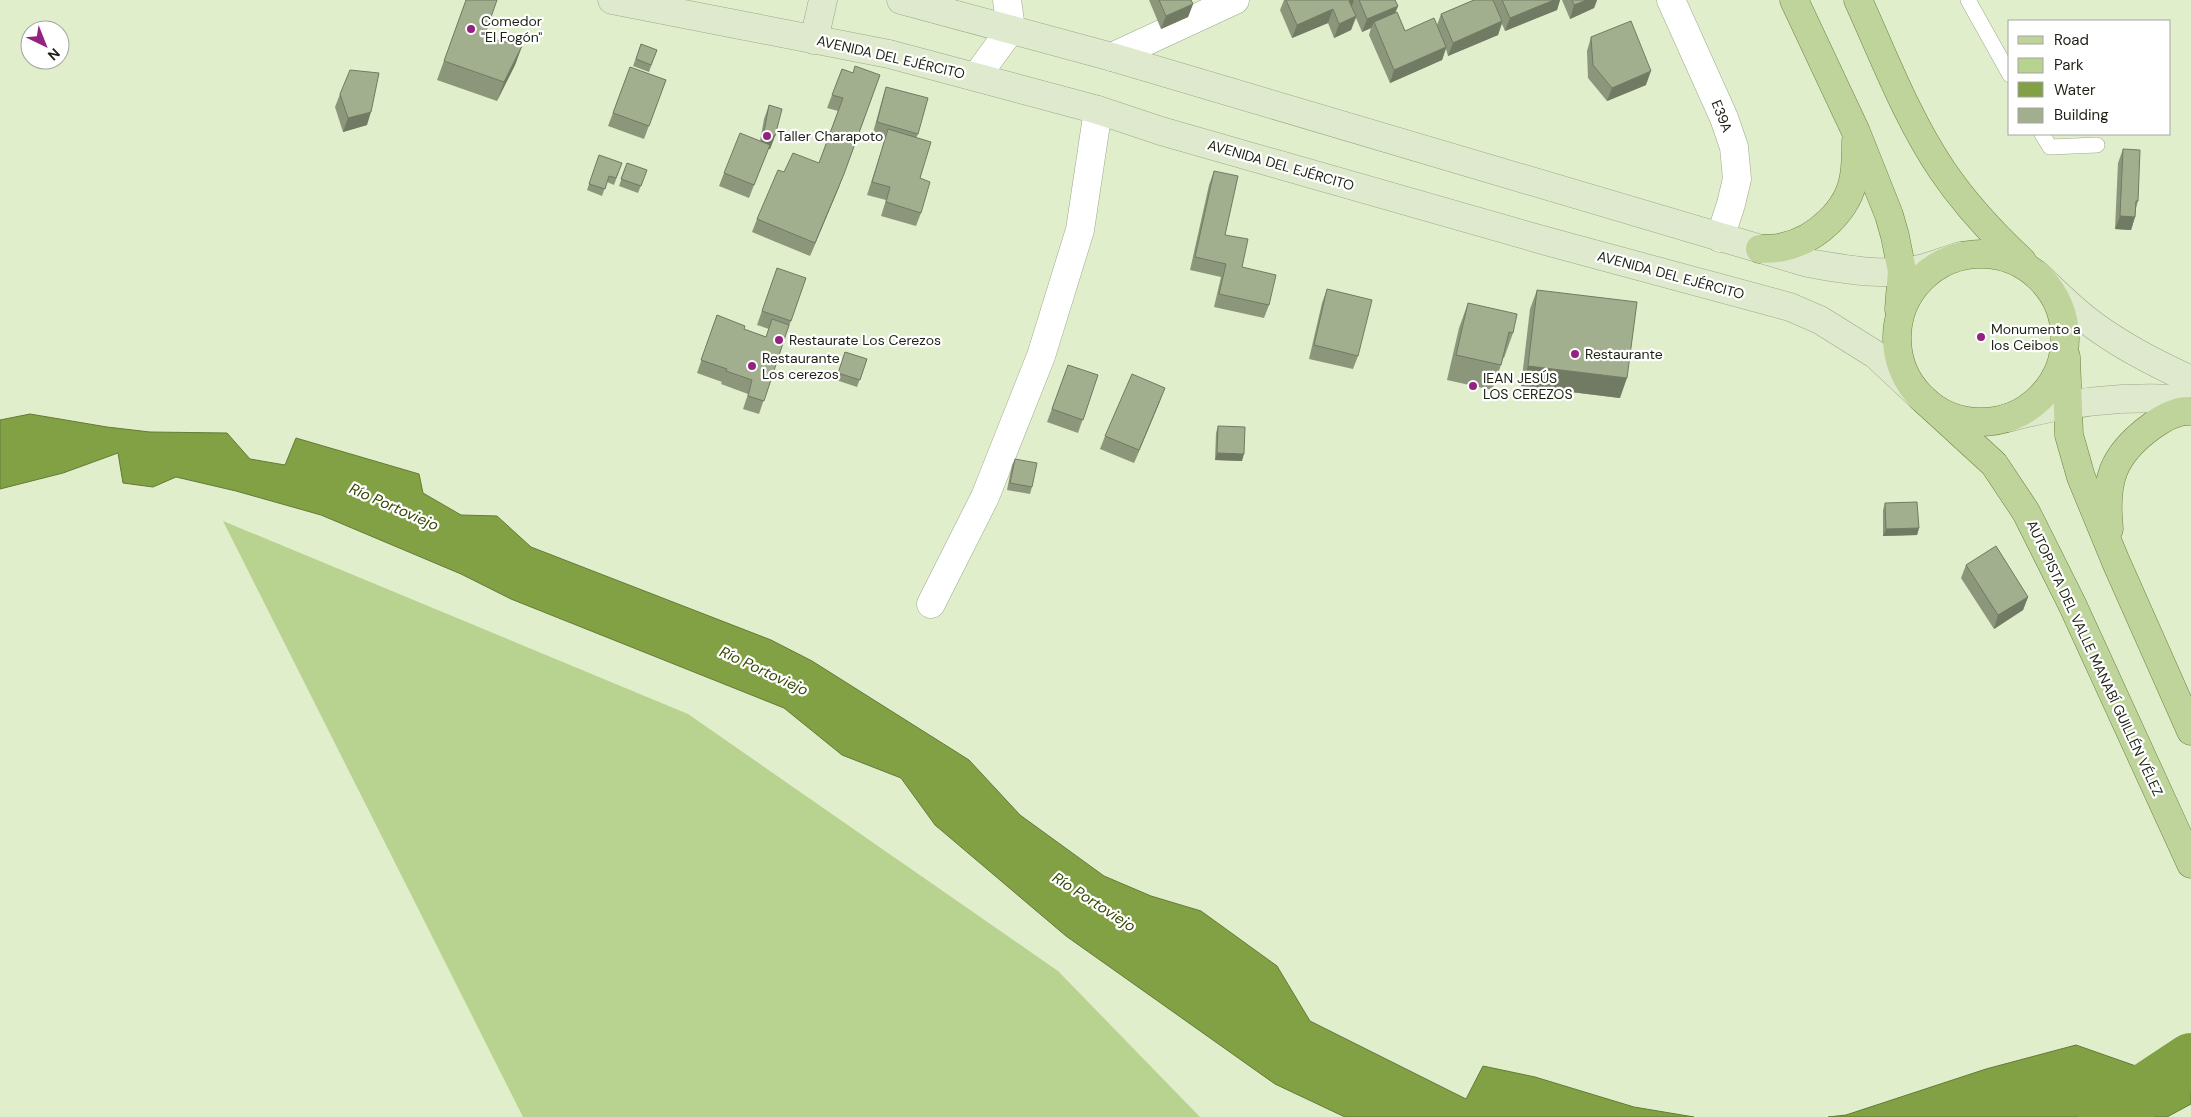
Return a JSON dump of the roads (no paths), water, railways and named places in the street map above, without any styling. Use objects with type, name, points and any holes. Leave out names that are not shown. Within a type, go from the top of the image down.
[{"type":"main road","name":"AVENIDA DEL EJÉRCITO","points":[[612,0],[889,54],[1098,110],[1161,131],[1537,238],[1790,307],[1820,320],[1876,354],[1922,398]]},
{"type":"main road","points":[[814,40],[823,0]]},
{"type":"main road","points":[[901,0],[1112,57],[1808,263],[1871,272],[1920,269],[1960,256],[1987,254],[2014,260],[2036,274],[2051,291],[2061,311],[2065,333],[2069,435],[2081,477],[2116,562],[2191,731]]},
{"type":"main road","points":[[1794,0],[1856,132],[1889,215],[1902,271],[1897,331],[1898,355],[1907,378],[1922,398],[1940,411],[1961,420],[1984,422],[2067,405],[2146,398],[2191,400]]},
{"type":"main road","points":[[1858,0],[1915,123],[1942,169],[1994,234],[2086,320],[2136,353],[2191,380]]},
{"type":"main road","points":[[1760,249],[1784,247],[1801,241],[1818,231],[1835,216],[1846,198],[1854,178],[1856,132]]},
{"type":"main road","points":[[1897,331],[1901,310],[1911,292],[1924,276],[1941,264],[1960,256]]},
{"type":"main road","points":[[2007,418],[2024,410],[2038,399],[2050,385],[2059,369],[2064,352],[2065,333]]},
{"type":"main road","name":"AUTOPISTA DEL VALLE MANABÍ GUILLÉN VÉLEZ","points":[[1922,398],[1994,464],[2026,512],[2072,604],[2191,864]]},
{"type":"main road","points":[[2116,562],[2109,530],[2106,502],[2111,477],[2122,453],[2140,435],[2159,421],[2184,410],[2191,411]]},
{"type":"street","points":[[976,77],[1011,29],[1007,0]]},
{"type":"street","points":[[1112,57],[1235,0]]},
{"type":"street","name":"E39A","points":[[1671,0],[1724,118],[1734,146],[1737,179],[1720,238]]},
{"type":"street","points":[[931,604],[985,497],[1041,356],[1080,230],[1098,110]]},
{"type":"lane","points":[[1968,0],[2008,71]]},
{"type":"lane","points":[[2043,135],[2050,147],[2097,145]]},
{"type":"water","points":[[30,414],[150,432],[227,433],[250,459],[285,465],[296,438],[419,474],[423,493],[461,515],[497,516],[531,547],[771,640],[812,661],[969,760],[1020,815],[1104,876],[1151,896],[1201,911],[1277,966],[1310,1021],[1466,1099],[1483,1066],[1535,1077],[1634,1107],[1694,1117],[1345,1117],[1275,1084],[1066,936],[935,825],[901,778],[842,755],[784,708],[511,599],[461,574],[321,515],[236,491],[176,477],[153,487],[123,483],[118,453],[63,473],[0,489],[0,420]]},
{"type":"water","points":[[2076,1045],[2173,1079],[2191,1070],[2191,1104],[2167,1117],[1828,1117],[1846,1115],[1986,1069]]},
{"type":"waterway","name":"Río Portoviejo","points":[[2105,1117],[2191,1060]]},
{"type":"place","name":"Comedor \"El Fogón\"","points":[[471,29]]},
{"type":"place","name":"Taller Charapoto","points":[[767,136]]},
{"type":"place","name":"Monumento a los Ceibos","points":[[1981,337]]},
{"type":"place","name":"Restaurate Los Cerezos","points":[[779,340]]},
{"type":"place","name":"Restaurante","points":[[1575,354]]},
{"type":"place","name":"Restaurante Los cerezos","points":[[752,366]]},
{"type":"place","name":"IEAN JESÚS LOS CEREZOS","points":[[1473,386]]}]
